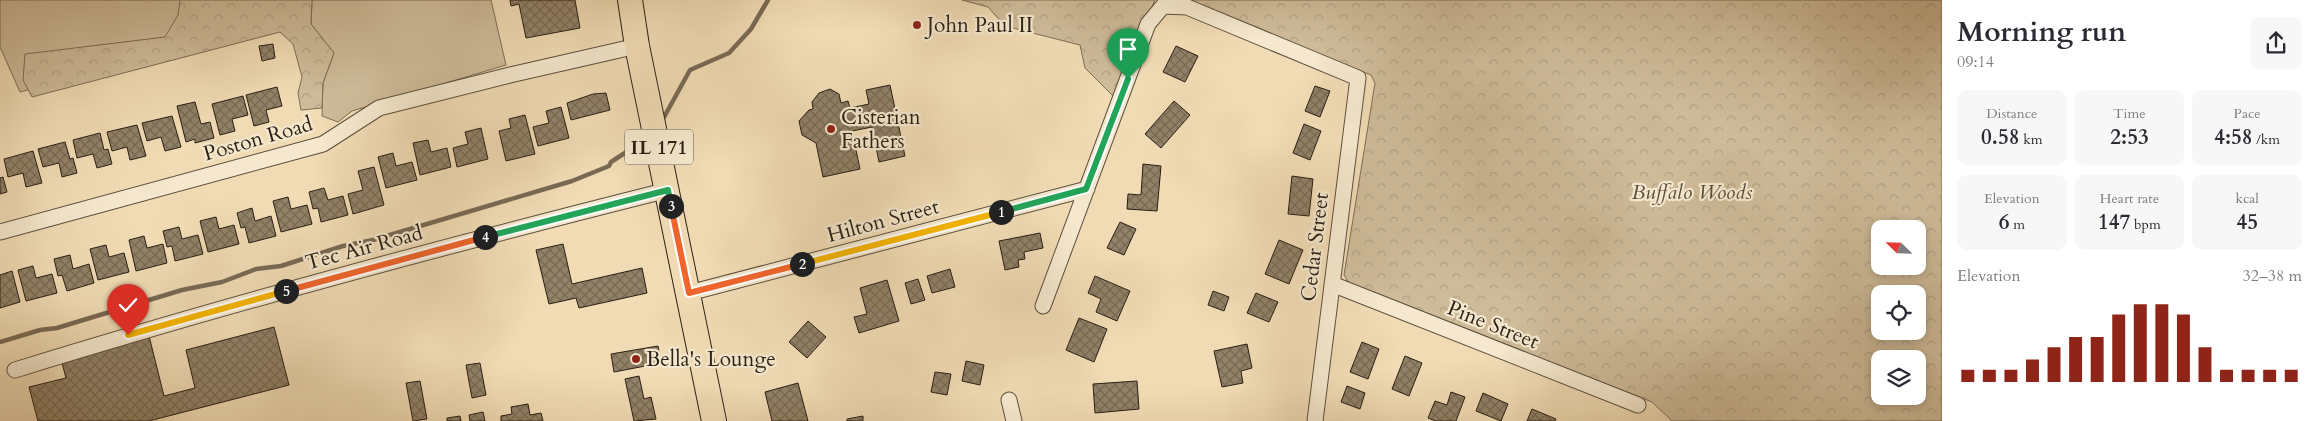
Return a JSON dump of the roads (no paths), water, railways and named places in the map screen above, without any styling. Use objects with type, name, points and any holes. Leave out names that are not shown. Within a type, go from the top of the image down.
[{"type":"main road","name":"IL 171","points":[[630,0],[637,46],[714,421]]},
{"type":"street","name":"Cedar Street","points":[[1086,189],[1148,24],[1163,6],[1187,7],[1358,78],[1315,421]]},
{"type":"street","name":"Poston Road","points":[[0,232],[323,144],[379,108],[637,46]]},
{"type":"street","name":"Hilton Street","points":[[689,293],[1086,189]]},
{"type":"street","points":[[1043,306],[1086,189]]},
{"type":"street","name":"Tec Air Road","points":[[16,370],[128,335],[384,264],[668,190]]},
{"type":"street","name":"Pine Street","points":[[1332,284],[1638,405]]},
{"type":"street","points":[[1009,400],[1014,421]]},
{"type":"waterway","points":[[663,119],[690,70],[729,53],[751,29],[768,0]]},
{"type":"waterway","points":[[0,342],[40,330],[57,328],[182,290],[222,282],[256,269],[281,266],[343,246],[373,240],[572,181],[609,166],[611,162],[631,149]]},
{"type":"place","name":"John Paul II","points":[[917,25]]},
{"type":"place","name":"Cisterian Fathers","points":[[831,129]]},
{"type":"place","name":"Bella's Lounge","points":[[636,359]]},
{"type":"park label","name":"Buffalo Woods","points":[[1692,192]]}]
